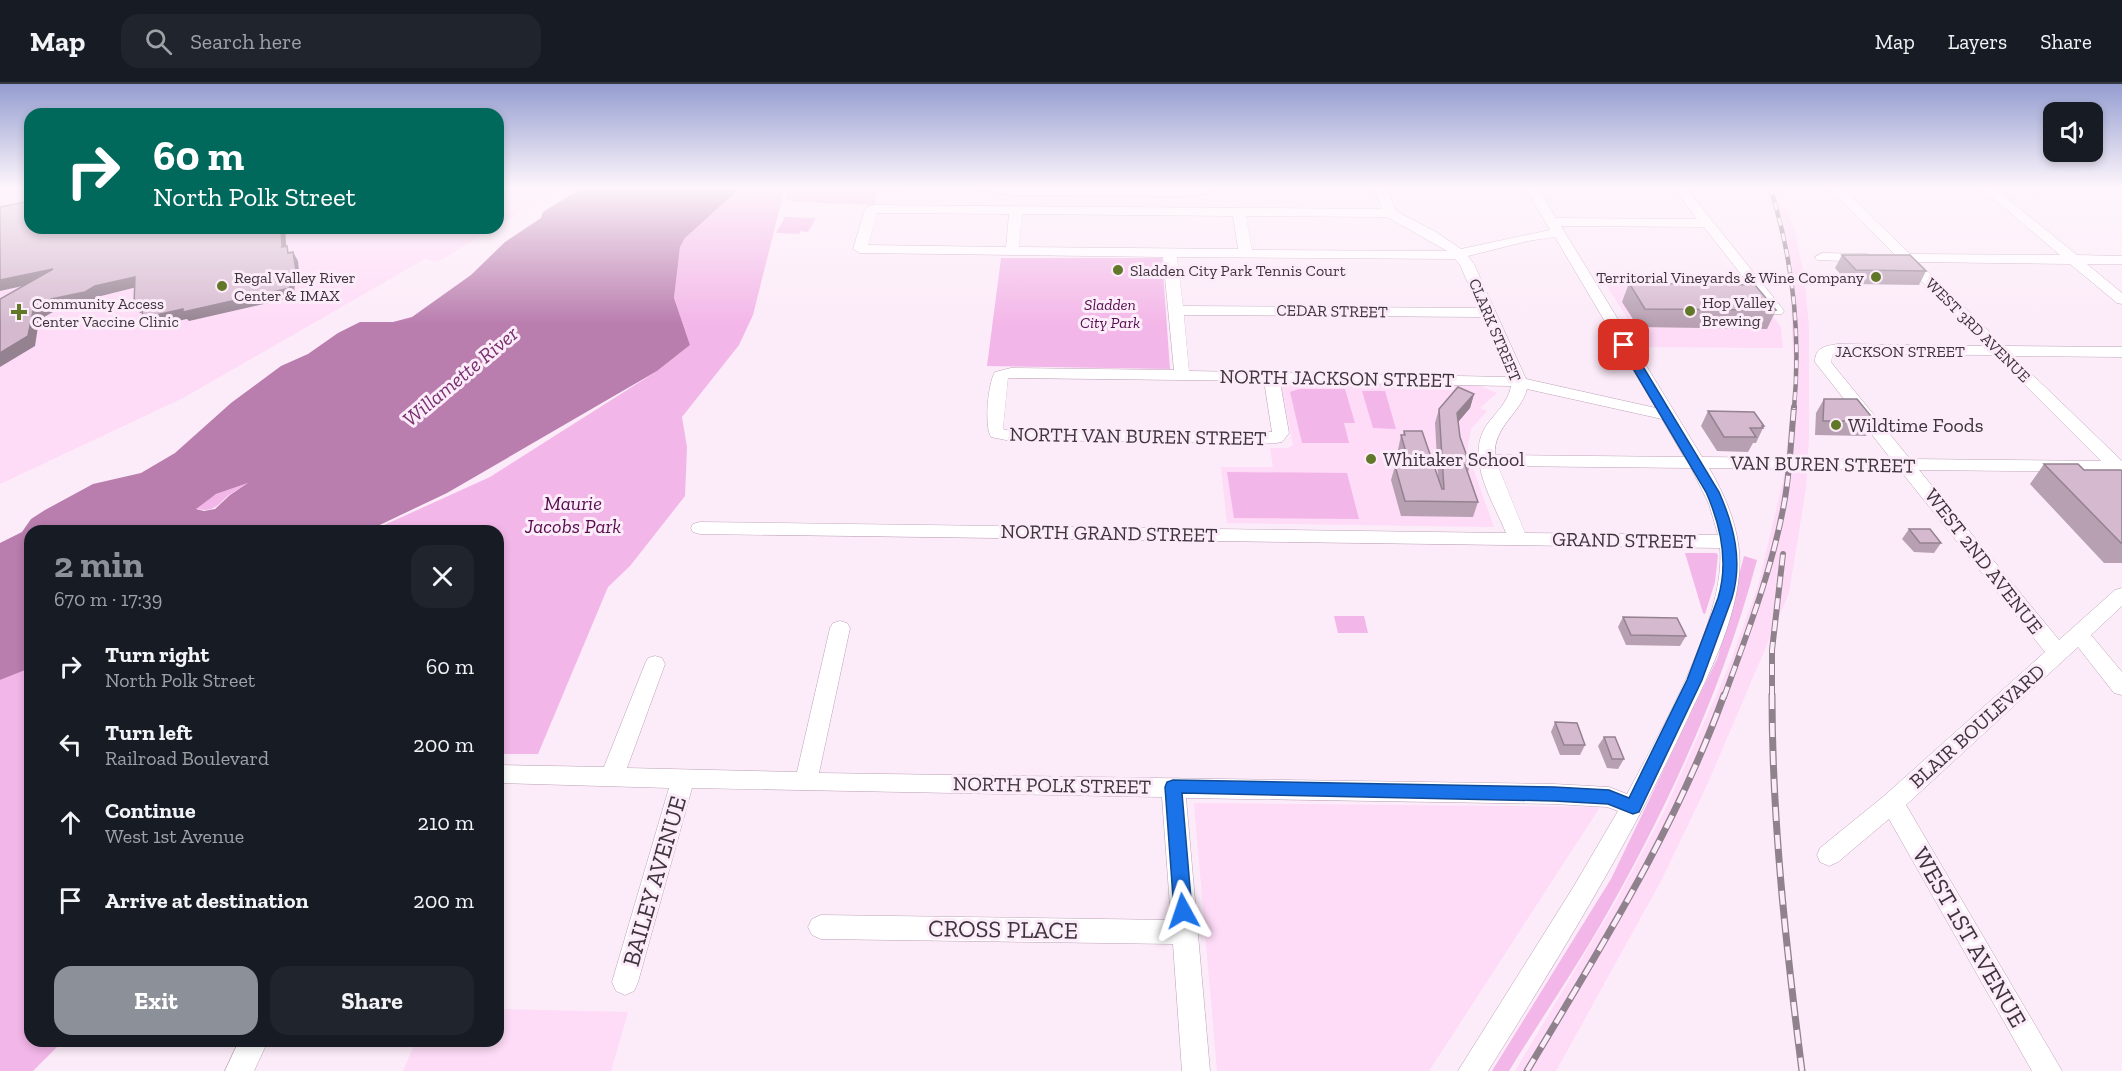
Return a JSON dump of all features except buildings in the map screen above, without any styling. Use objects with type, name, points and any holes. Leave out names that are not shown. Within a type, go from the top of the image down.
[{"type":"street","points":[[865,233],[860,249],[1461,255],[1541,233]]},
{"type":"street","points":[[1012,251],[1014,233]]},
{"type":"street","points":[[1243,233],[1246,253]]},
{"type":"street","name":"CLARK STREET","points":[[1429,233],[1443,240],[1461,255],[1467,264],[1520,383],[1519,393],[1512,406],[1490,433],[1486,446],[1487,460]]},
{"type":"street","points":[[1472,1071],[1572,917],[1633,807],[1690,690],[1729,586],[1730,542],[1724,517],[1696,462],[1557,233]]},
{"type":"street","points":[[1714,233],[1777,311]]},
{"type":"street","name":"WEST 3RD AVENUE","points":[[1880,233],[2120,469]]},
{"type":"street","points":[[2042,233],[2122,300]]},
{"type":"street","points":[[1170,252],[1182,376]]},
{"type":"street","points":[[1822,257],[2122,260]]},
{"type":"street","name":"CEDAR STREET","points":[[1176,310],[1489,313]]},
{"type":"street","name":"JACKSON STREET","points":[[1823,355],[1828,351],[1838,349],[2122,352]]},
{"type":"street","name":"WEST 2ND AVENUE","points":[[1823,355],[1823,362],[1828,369],[2058,654]]},
{"type":"street","name":"NORTH JACKSON STREET","points":[[997,433],[995,429],[999,380],[1003,375],[1480,380],[1520,383],[1667,416]]},
{"type":"street","name":"NORTH VAN BUREN STREET","points":[[997,433],[1279,437],[1281,433],[1271,377]]},
{"type":"street","points":[[1487,460],[1518,539]]},
{"type":"street","name":"VAN BUREN STREET","points":[[1487,460],[2120,469]]},
{"type":"street","name":"NORTH GRAND STREET","points":[[700,528],[1518,539]]},
{"type":"street","name":"GRAND STREET","points":[[1518,539],[1730,542]]},
{"type":"street","name":"BLAIR BOULEVARD","points":[[1829,855],[1892,802],[2122,595]]},
{"type":"street","points":[[806,782],[840,628]]},
{"type":"street","points":[[2079,634],[2122,687]]},
{"type":"street","points":[[612,777],[655,664]]},
{"type":"street","name":"NORTH POLK STREET","points":[[504,774],[806,782],[1554,794],[1609,797],[1633,807]]},
{"type":"street","name":"BAILEY AVENUE","points":[[626,982],[683,779]]},
{"type":"street","points":[[1173,787],[1196,1071]]},
{"type":"street","name":"WEST 1ST AVENUE","points":[[1892,802],[2048,1071]]},
{"type":"street","name":"CROSS PLACE","points":[[821,927],[1185,932]]},
{"type":"street","points":[[239,1071],[251,1047]]},
{"type":"shaded area","points":[[0,233],[484,234],[438,262],[425,259],[183,398],[0,484]]},
{"type":"shaded area","points":[[1780,233],[1795,233],[1804,274],[1809,326],[1809,437],[1806,488],[1789,593],[1707,785],[1662,879],[1556,1071],[1515,1071],[1614,905],[1665,810],[1727,671],[1758,586],[1783,481],[1794,381],[1791,301],[1785,254]]},
{"type":"shaded area","points":[[1606,284],[1749,285],[1781,327],[1783,348],[1645,347]]},
{"type":"shaded area","name":"Whitaker School","points":[[1284,382],[1476,384],[1497,393],[1480,408],[1487,411],[1471,429],[1467,452],[1494,527],[1227,523],[1221,467],[1273,467],[1270,448],[1288,448],[1293,445],[1281,385]]},
{"type":"shaded area","points":[[1194,803],[1600,807],[1429,1071],[1217,1071]]},
{"type":"shaded area","points":[[504,1009],[628,1012],[611,1071],[403,1071],[413,1047],[504,1047]]},
{"type":"green space","name":"Maurie Jacobs Park","points":[[688,233],[773,233],[753,315],[739,345],[682,417],[687,447],[685,496],[630,566],[608,587],[538,754],[504,754],[504,525],[384,525],[490,477],[657,371],[690,345],[674,298],[680,247]]},
{"type":"green space","name":"Sladden City Park","points":[[1001,258],[1162,258],[1170,369],[987,366]]},
{"type":"green space","points":[[1299,389],[1345,389],[1355,423],[1344,423],[1349,443],[1302,443],[1290,392]]},
{"type":"green space","points":[[1362,391],[1385,391],[1396,429],[1373,428]]},
{"type":"green space","points":[[1227,472],[1347,473],[1359,519],[1234,518]]},
{"type":"green space","points":[[251,482],[229,495],[214,508],[201,510],[195,508],[216,494]]},
{"type":"green space","points":[[1685,553],[1716,553],[1718,555],[1715,582],[1705,614],[1703,613]]},
{"type":"green space","points":[[1744,556],[1757,560],[1728,655],[1691,747],[1648,837],[1601,924],[1509,1071],[1492,1071],[1611,879],[1718,657]]},
{"type":"green space","points":[[1334,616],[1364,616],[1368,633],[1338,633]]},
{"type":"green space","points":[[24,670],[24,1047],[57,1047],[33,1071],[0,1071],[0,680]]},
{"type":"water","name":"Willamette River","points":[[518,233],[690,233],[680,247],[674,298],[690,345],[657,371],[447,493],[380,525],[27,525],[31,519],[45,510],[93,484],[141,473],[175,453],[231,403],[281,366],[308,354],[338,333],[360,322],[393,322],[412,317],[471,275],[505,242]],"holes":[[[248,483],[215,509],[204,511],[196,509],[216,494]]]},
{"type":"water","points":[[24,529],[24,670],[0,680],[0,543]]},
{"type":"railway","points":[[1782,233],[1790,269],[1796,324],[1794,409]]},
{"type":"railway","points":[[1724,697],[1758,602],[1779,529],[1788,480],[1794,407]]},
{"type":"railway","points":[[1772,695],[1772,650],[1783,554]]},
{"type":"railway","points":[[1527,1071],[1660,841],[1705,744],[1724,695]]},
{"type":"railway","points":[[1772,695],[1774,789],[1781,883],[1802,1071]]},
{"type":"place","name":"Sladden City Park Tennis Court","points":[[1118,270]]},
{"type":"place","name":"Territorial Vineyards & Wine Company","points":[[1876,277]]},
{"type":"place","name":"Regal Valley River Center & IMAX","points":[[222,286]]},
{"type":"place","name":"Hop Valley Brewing","points":[[1690,311]]},
{"type":"place","name":"Community Access Center Vaccine Clinic","points":[[19,312]]},
{"type":"place","name":"Wildtime Foods","points":[[1836,425]]},
{"type":"place","name":"Whitaker School","points":[[1371,459]]},
{"type":"route","points":[[1183,911],[1173,787],[1554,794],[1609,797],[1633,807],[1667,741],[1721,611],[1729,586],[1730,542],[1724,517],[1706,478],[1624,345]]}]
